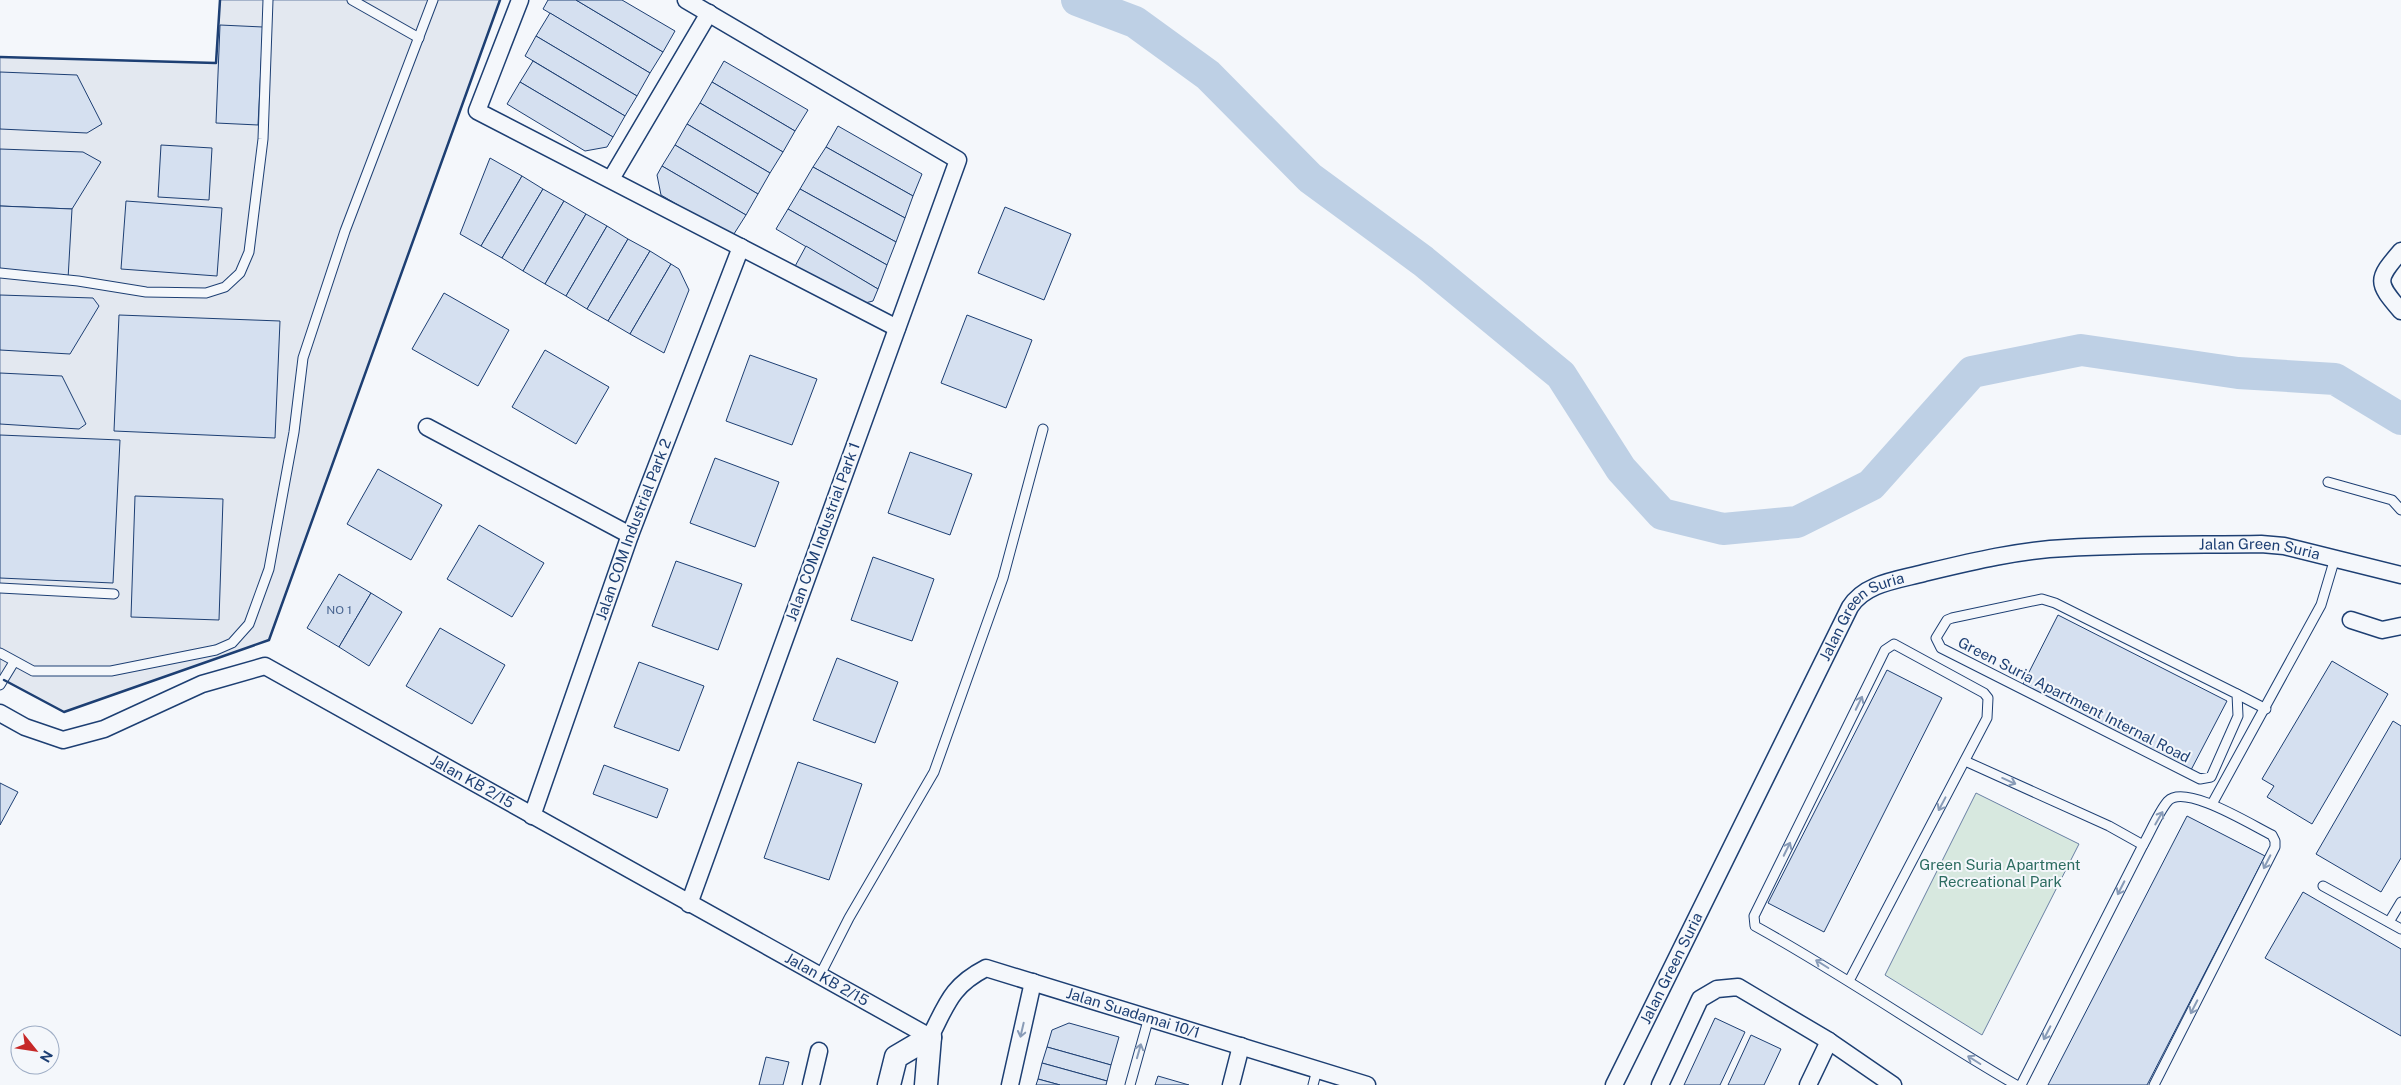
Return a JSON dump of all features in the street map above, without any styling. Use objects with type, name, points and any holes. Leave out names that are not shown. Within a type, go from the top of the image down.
[{"type":"street","points":[[520,0],[477,111],[897,328]]},
{"type":"street","points":[[611,179],[709,13],[686,0]]},
{"type":"street","name":"Jalan COM Industrial Park 1","points":[[689,904],[958,160],[709,13]]},
{"type":"street","name":"Jalan COM Industrial Park 2","points":[[532,816],[630,535],[741,247]]},
{"type":"street","points":[[2401,251],[2388,266],[2381,278],[2383,290],[2401,311]]},
{"type":"street","points":[[427,427],[630,535]]},
{"type":"street","name":"Jalan Green Suria","points":[[1614,1085],[1856,598],[1868,590],[1886,583],[1972,562],[2065,548],[2261,544],[2284,546],[2401,575]]},
{"type":"street","points":[[2351,620],[2382,630],[2401,626]]},
{"type":"street","name":"Jalan KB 2/15","points":[[0,713],[25,726],[63,740],[104,729],[202,684],[265,666],[819,977],[930,1037]]},
{"type":"street","name":"Jalan Suadamai 10/1","points":[[926,1085],[930,1037],[955,989],[970,976],[986,968],[1241,1046],[1315,1077],[1368,1085]]},
{"type":"street","points":[[1010,1085],[1033,982]]},
{"type":"street","points":[[1660,1085],[1700,999],[1717,989],[1738,988],[1829,1041],[1893,1085]]},
{"type":"street","points":[[889,1085],[896,1058],[930,1037]]},
{"type":"street","points":[[1808,1085],[1829,1041]]},
{"type":"street","points":[[1233,1078],[1241,1046]]},
{"type":"street","points":[[811,1085],[819,1051]]},
{"type":"lane","points":[[0,273],[78,281],[146,292],[206,293],[225,288],[240,273],[249,252],[263,139],[268,0]]},
{"type":"lane","points":[[352,0],[419,38]]},
{"type":"lane","points":[[0,653],[33,671],[111,671],[216,650],[232,643],[249,624],[269,569],[294,432],[303,358],[345,231],[433,0]]},
{"type":"lane","points":[[819,977],[849,918],[934,772],[1003,578],[1043,429]]},
{"type":"lane","points":[[2328,482],[2392,500],[2401,510]]},
{"type":"lane","points":[[2212,804],[2266,709],[2321,604],[2335,558]]},
{"type":"lane","points":[[0,588],[114,594]]},
{"type":"lane","name":"Green Suria Apartment Internal Road","points":[[2236,694],[2238,716],[2211,777],[2200,779],[1941,648],[1936,638],[1947,620],[1952,618],[2042,599],[2055,603],[2266,709]]},
{"type":"lane","points":[[1849,981],[1987,718],[1988,698],[1977,689],[1894,644],[1888,647],[1754,916],[1755,926],[1849,981],[2016,1085]]},
{"type":"lane","points":[[0,685],[14,662]]},
{"type":"lane","points":[[1965,760],[2109,826],[2143,845]]},
{"type":"lane","points":[[2021,1085],[2143,845],[2168,800],[2176,796],[2185,796],[2212,804],[2272,835],[2275,841],[2274,847],[2154,1085]]},
{"type":"lane","points":[[2324,886],[2401,929]]},
{"type":"lane","points":[[2389,922],[2401,902]]},
{"type":"lane","points":[[1130,1085],[1149,1017]]},
{"type":"green space","name":"Green Suria Apartment Recreational Park","points":[[1976,793],[2079,844],[1982,1035],[1885,975]]},
{"type":"shaded area","points":[[220,0],[500,0],[269,640],[64,712],[0,678],[0,57],[216,63]]},
{"type":"building","points":[[548,0],[576,0],[663,52],[650,73],[543,9]]},
{"type":"building","points":[[576,0],[622,0],[675,31],[663,52]]},
{"type":"building","points":[[550,13],[650,73],[637,96],[536,36]]},
{"type":"building","points":[[220,25],[263,27],[258,125],[216,123]]},
{"type":"building","points":[[536,36],[637,96],[625,116],[525,56]]},
{"type":"building","points":[[533,61],[625,116],[613,137],[520,82]]},
{"type":"building","points":[[724,61],[808,110],[795,131],[712,82]]},
{"type":"building","points":[[0,72],[77,75],[102,124],[87,133],[0,129]]},
{"type":"building","points":[[520,82],[613,137],[607,147],[585,151],[507,104]]},
{"type":"building","points":[[712,82],[795,131],[783,152],[700,103]]},
{"type":"building","points":[[700,103],[783,152],[770,173],[687,124]]},
{"type":"building","points":[[687,124],[770,173],[758,194],[675,145]]},
{"type":"building","points":[[838,126],[922,174],[913,196],[826,147]]},
{"type":"building","points":[[161,145],[212,148],[209,200],[158,197]]},
{"type":"building","points":[[675,145],[758,194],[746,215],[662,166]]},
{"type":"building","points":[[826,147],[913,196],[905,218],[813,167]]},
{"type":"building","points":[[0,149],[83,152],[101,162],[72,209],[0,206]]},
{"type":"building","points":[[490,158],[522,176],[481,246],[460,234]]},
{"type":"building","points":[[662,166],[746,215],[732,237],[661,195],[657,175]]},
{"type":"building","points":[[813,167],[905,218],[896,242],[800,189]]},
{"type":"building","points":[[522,176],[543,189],[502,258],[481,246]]},
{"type":"building","points":[[543,189],[564,201],[523,271],[502,258]]},
{"type":"building","points":[[800,189],[896,242],[887,265],[788,209]]},
{"type":"building","points":[[126,201],[222,208],[217,276],[121,269]]},
{"type":"building","points":[[564,201],[586,214],[545,284],[523,271]]},
{"type":"building","points":[[0,206],[72,209],[68,279],[0,276]]},
{"type":"building","points":[[1005,207],[1071,234],[1044,300],[978,273]]},
{"type":"building","points":[[788,209],[887,265],[878,289],[776,229]]},
{"type":"building","points":[[586,214],[607,226],[566,296],[545,284]]},
{"type":"building","points":[[607,226],[628,239],[587,309],[566,296]]},
{"type":"building","points":[[628,239],[650,251],[608,321],[587,309]]},
{"type":"building","points":[[806,246],[878,289],[873,301],[857,305],[793,270]]},
{"type":"building","points":[[650,251],[671,264],[630,334],[608,321]]},
{"type":"building","points":[[671,264],[679,269],[689,290],[664,353],[630,334]]},
{"type":"building","points":[[444,293],[509,330],[478,386],[412,349]]},
{"type":"building","points":[[0,295],[93,298],[99,306],[70,354],[0,350]]},
{"type":"building","points":[[119,315],[280,321],[275,438],[114,431]]},
{"type":"building","points":[[967,315],[1032,340],[1006,408],[941,383]]},
{"type":"building","points":[[545,350],[609,387],[576,444],[512,407]]},
{"type":"building","points":[[750,355],[817,379],[792,445],[726,421]]},
{"type":"building","points":[[0,373],[62,376],[86,424],[79,429],[0,424]]},
{"type":"building","points":[[0,435],[120,440],[113,583],[0,578]]},
{"type":"building","points":[[910,452],[972,474],[950,535],[888,513]]},
{"type":"building","points":[[715,458],[779,482],[755,547],[690,523]]},
{"type":"building","points":[[378,469],[442,505],[411,560],[347,524]]},
{"type":"building","points":[[135,496],[223,499],[219,620],[131,617]]},
{"type":"building","points":[[479,525],[544,563],[512,617],[447,579]]},
{"type":"building","points":[[873,557],[934,579],[912,641],[851,620]]},
{"type":"building","points":[[676,561],[742,584],[718,650],[652,626]]},
{"type":"building","points":[[339,574],[371,593],[339,647],[307,628]]},
{"type":"building","points":[[371,593],[402,612],[369,666],[339,647]]},
{"type":"building","points":[[2058,615],[2227,701],[2191,770],[2023,684]]},
{"type":"building","points":[[440,628],[505,665],[472,724],[406,686]]},
{"type":"building","points":[[837,658],[898,682],[875,743],[813,720]]},
{"type":"building","points":[[2332,661],[2388,694],[2312,824],[2267,797],[2274,786],[2262,779]]},
{"type":"building","points":[[639,662],[704,686],[679,751],[614,727]]},
{"type":"building","points":[[1887,670],[1942,698],[1824,932],[1768,903]]},
{"type":"building","points":[[2393,721],[2401,726],[2401,858],[2381,892],[2316,854]]},
{"type":"building","points":[[798,762],[862,784],[829,880],[764,858]]},
{"type":"building","points":[[604,765],[668,789],[657,818],[593,794]]},
{"type":"building","points":[[0,783],[18,792],[0,825]]},
{"type":"building","points":[[2187,816],[2265,856],[2147,1085],[2048,1085]]},
{"type":"building","points":[[2303,892],[2401,949],[2401,1036],[2265,958]]},
{"type":"building","points":[[1715,1018],[1745,1032],[1720,1085],[1684,1085]]},
{"type":"building","points":[[1069,1023],[1119,1037],[1111,1065],[1047,1047],[1052,1030]]},
{"type":"building","points":[[1751,1035],[1781,1049],[1764,1085],[1728,1085]]},
{"type":"building","points":[[1047,1047],[1111,1065],[1107,1081],[1042,1063]]},
{"type":"building","points":[[766,1057],[789,1062],[783,1085],[759,1085]]},
{"type":"building","points":[[1042,1063],[1107,1081],[1106,1085],[1060,1085],[1038,1079]]},
{"type":"building","points":[[1158,1076],[1189,1085],[1155,1085]]},
{"type":"building","points":[[1038,1079],[1060,1085],[1036,1085]]},
{"type":"waterway","points":[[1077,0],[1135,22],[1208,75],[1310,178],[1423,261],[1561,375],[1621,469],[1662,514],[1723,529],[1797,522],[1871,485],[1972,372],[2081,350],[2238,373],[2335,379],[2401,419]]},
{"type":"wall","points":[[0,57],[216,63],[220,0]]},
{"type":"wall","points":[[4,680],[64,712],[269,640],[500,0]]}]
